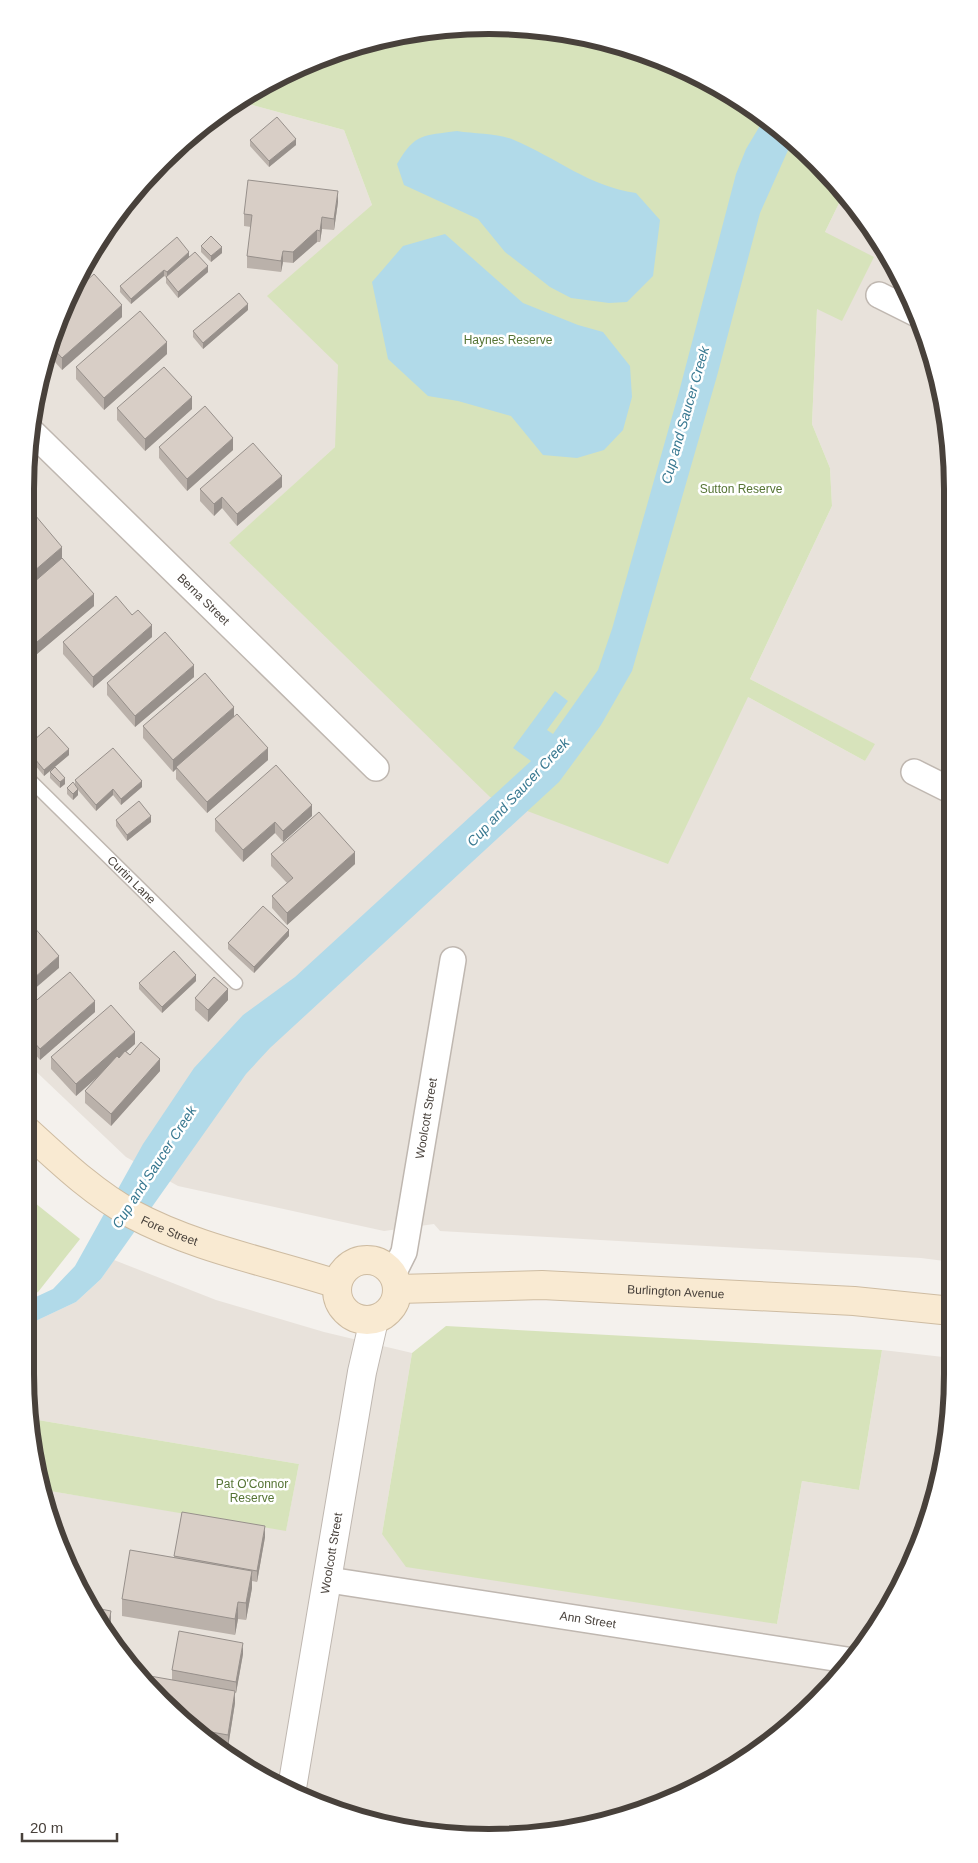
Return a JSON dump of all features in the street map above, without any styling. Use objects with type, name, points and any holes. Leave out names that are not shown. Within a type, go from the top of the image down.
[{"type":"main road","name":"Fore Street","points":[[34,1137],[73,1172],[132,1214],[182,1235],[337,1284]]},
{"type":"main road","points":[[362,1260],[379,1262],[396,1282],[396,1300],[392,1309],[384,1316],[374,1320],[359,1320],[345,1312],[337,1294],[337,1284],[345,1268],[362,1260]]},
{"type":"main road","name":"Burlington Avenue","points":[[396,1282],[542,1285],[854,1301],[944,1310]]},
{"type":"street","points":[[879,295],[907,310]]},
{"type":"street","name":"Berna Street","points":[[37,437],[376,768]]},
{"type":"street","points":[[914,772],[944,787]]},
{"type":"street","name":"Woolcott Street","points":[[396,1282],[404,1252],[453,960]]},
{"type":"street","name":"Woolcott Street","points":[[293,1784],[329,1580],[362,1372],[374,1320]]},
{"type":"street","name":"Ann Street","points":[[329,1580],[843,1659]]},
{"type":"lane","name":"Curtin Lane","points":[[34,784],[236,983]]},
{"type":"shaded area","points":[[247,103],[344,130],[372,205],[335,447],[229,544],[748,697],[865,761],[874,744],[750,679],[832,506],[830,468],[812,424],[817,309],[825,232],[840,200],[868,236],[883,261],[910,315],[929,371],[936,400],[943,459],[944,1261],[921,1258],[440,1231],[434,1224],[384,1231],[178,1186],[126,1157],[34,1070],[35,459],[42,400],[58,343],[68,315],[81,288],[110,236],[167,167],[212,128]]},
{"type":"shaded area","points":[[114,1260],[216,1300],[324,1332],[412,1353],[382,1534],[777,1624],[802,1481],[859,1490],[882,1350],[944,1357],[943,1404],[936,1463],[929,1492],[910,1548],[883,1602],[868,1627],[811,1696],[742,1753],[717,1768],[663,1795],[607,1814],[578,1821],[519,1828],[489,1829],[459,1828],[400,1821],[371,1814],[315,1795],[261,1768],[236,1753],[167,1696],[128,1651],[110,1627],[95,1602],[68,1548],[49,1491],[286,1530],[299,1464],[37,1420],[34,1322],[76,1302],[101,1279]]},
{"type":"green space","points":[[489,34],[519,35],[578,42],[607,49],[663,68],[717,95],[742,110],[811,167],[840,200],[825,232],[874,257],[842,321],[817,309],[812,424],[830,468],[832,506],[750,679],[875,744],[865,761],[748,697],[668,864],[490,797],[229,543],[335,447],[338,365],[267,296],[372,205],[344,130],[247,103],[315,68],[371,49],[400,42],[459,35]]},
{"type":"green space","points":[[34,1202],[80,1239],[38,1292],[34,1294]]},
{"type":"green space","points":[[446,1326],[882,1350],[859,1490],[802,1481],[777,1624],[406,1567],[382,1534],[412,1353]]},
{"type":"green space","name":"Pat O'Connor Reserve","points":[[37,1420],[299,1464],[286,1531],[49,1491],[42,1463]]},
{"type":"water","name":"Cup and Saucer Creek","points":[[761,124],[789,147],[760,213],[717,376],[632,671],[601,725],[559,782],[270,1048],[246,1074],[101,1279],[76,1302],[34,1322],[34,1298],[53,1289],[75,1266],[143,1144],[194,1068],[243,1015],[295,977],[531,761],[513,748],[555,691],[568,701],[547,730],[553,734],[598,670],[612,629],[679,392],[736,174],[746,149]]},
{"type":"water","points":[[457,131],[494,135],[514,140],[588,178],[636,193],[660,220],[653,276],[627,302],[609,303],[571,298],[550,287],[505,252],[478,219],[404,185],[397,164],[410,146],[421,137]]},
{"type":"water","points":[[445,234],[523,303],[578,325],[603,332],[630,366],[632,397],[623,430],[604,450],[577,458],[543,455],[511,416],[458,401],[428,396],[388,359],[372,282],[403,246]]},
{"type":"building","points":[[277,117],[296,139],[269,161],[250,140]]},
{"type":"building","points":[[248,180],[338,191],[334,219],[322,217],[320,231],[317,230],[293,252],[283,251],[281,261],[247,256],[252,215],[244,214]]},
{"type":"building","points":[[211,236],[222,247],[211,256],[201,246]]},
{"type":"building","points":[[177,237],[189,252],[167,272],[164,270],[131,299],[120,286]]},
{"type":"building","points":[[195,252],[208,266],[178,292],[166,277]]},
{"type":"building","points":[[94,274],[122,305],[62,358],[55,351],[68,315],[83,283]]},
{"type":"building","points":[[239,293],[248,304],[203,343],[193,331]]},
{"type":"building","points":[[140,311],[167,342],[104,398],[76,367]]},
{"type":"building","points":[[164,367],[192,397],[145,439],[117,408]]},
{"type":"building","points":[[205,406],[233,438],[187,479],[159,447]]},
{"type":"building","points":[[253,443],[282,476],[237,514],[222,497],[214,504],[200,489]]},
{"type":"building","points":[[34,516],[62,547],[34,571]]},
{"type":"building","points":[[62,558],[94,594],[37,642],[34,638],[34,582]]},
{"type":"building","points":[[116,596],[132,615],[138,610],[152,625],[93,677],[63,642]]},
{"type":"building","points":[[165,632],[194,665],[135,716],[107,683]]},
{"type":"building","points":[[205,673],[234,707],[173,760],[143,726]]},
{"type":"building","points":[[237,714],[268,748],[207,802],[176,767]]},
{"type":"building","points":[[49,727],[69,749],[44,770],[34,758],[34,740]]},
{"type":"building","points":[[113,748],[142,781],[121,799],[113,789],[96,805],[75,780]]},
{"type":"building","points":[[276,765],[312,805],[283,831],[275,822],[243,850],[215,819]]},
{"type":"building","points":[[55,767],[65,778],[60,782],[50,772]]},
{"type":"building","points":[[73,782],[78,789],[73,794],[67,788]]},
{"type":"building","points":[[139,801],[151,816],[127,835],[116,820]]},
{"type":"building","points":[[319,812],[355,852],[287,913],[272,896],[293,878],[271,854]]},
{"type":"building","points":[[263,906],[289,930],[254,967],[228,943]]},
{"type":"building","points":[[34,927],[59,956],[34,978]]},
{"type":"building","points":[[174,951],[196,975],[162,1007],[139,983]]},
{"type":"building","points":[[70,972],[95,1001],[40,1049],[34,1042],[34,1002]]},
{"type":"building","points":[[214,977],[228,989],[208,1010],[195,998]]},
{"type":"building","points":[[111,1005],[135,1032],[76,1084],[51,1057]]},
{"type":"building","points":[[141,1042],[160,1059],[111,1114],[85,1091],[117,1056],[119,1058],[125,1051],[130,1055]]},
{"type":"building","points":[[182,1512],[265,1526],[257,1571],[174,1556]]},
{"type":"building","points":[[130,1550],[252,1571],[246,1603],[238,1602],[235,1619],[122,1599]]},
{"type":"building","points":[[99,1609],[111,1611],[108,1624]]},
{"type":"building","points":[[179,1631],[243,1643],[236,1682],[172,1670]]},
{"type":"building","points":[[150,1677],[235,1691],[228,1735],[208,1731],[167,1696]]},
{"type":"park label","name":"Haynes Reserve","points":[[508,340]]},
{"type":"park label","name":"Sutton Reserve","points":[[741,489]]}]
